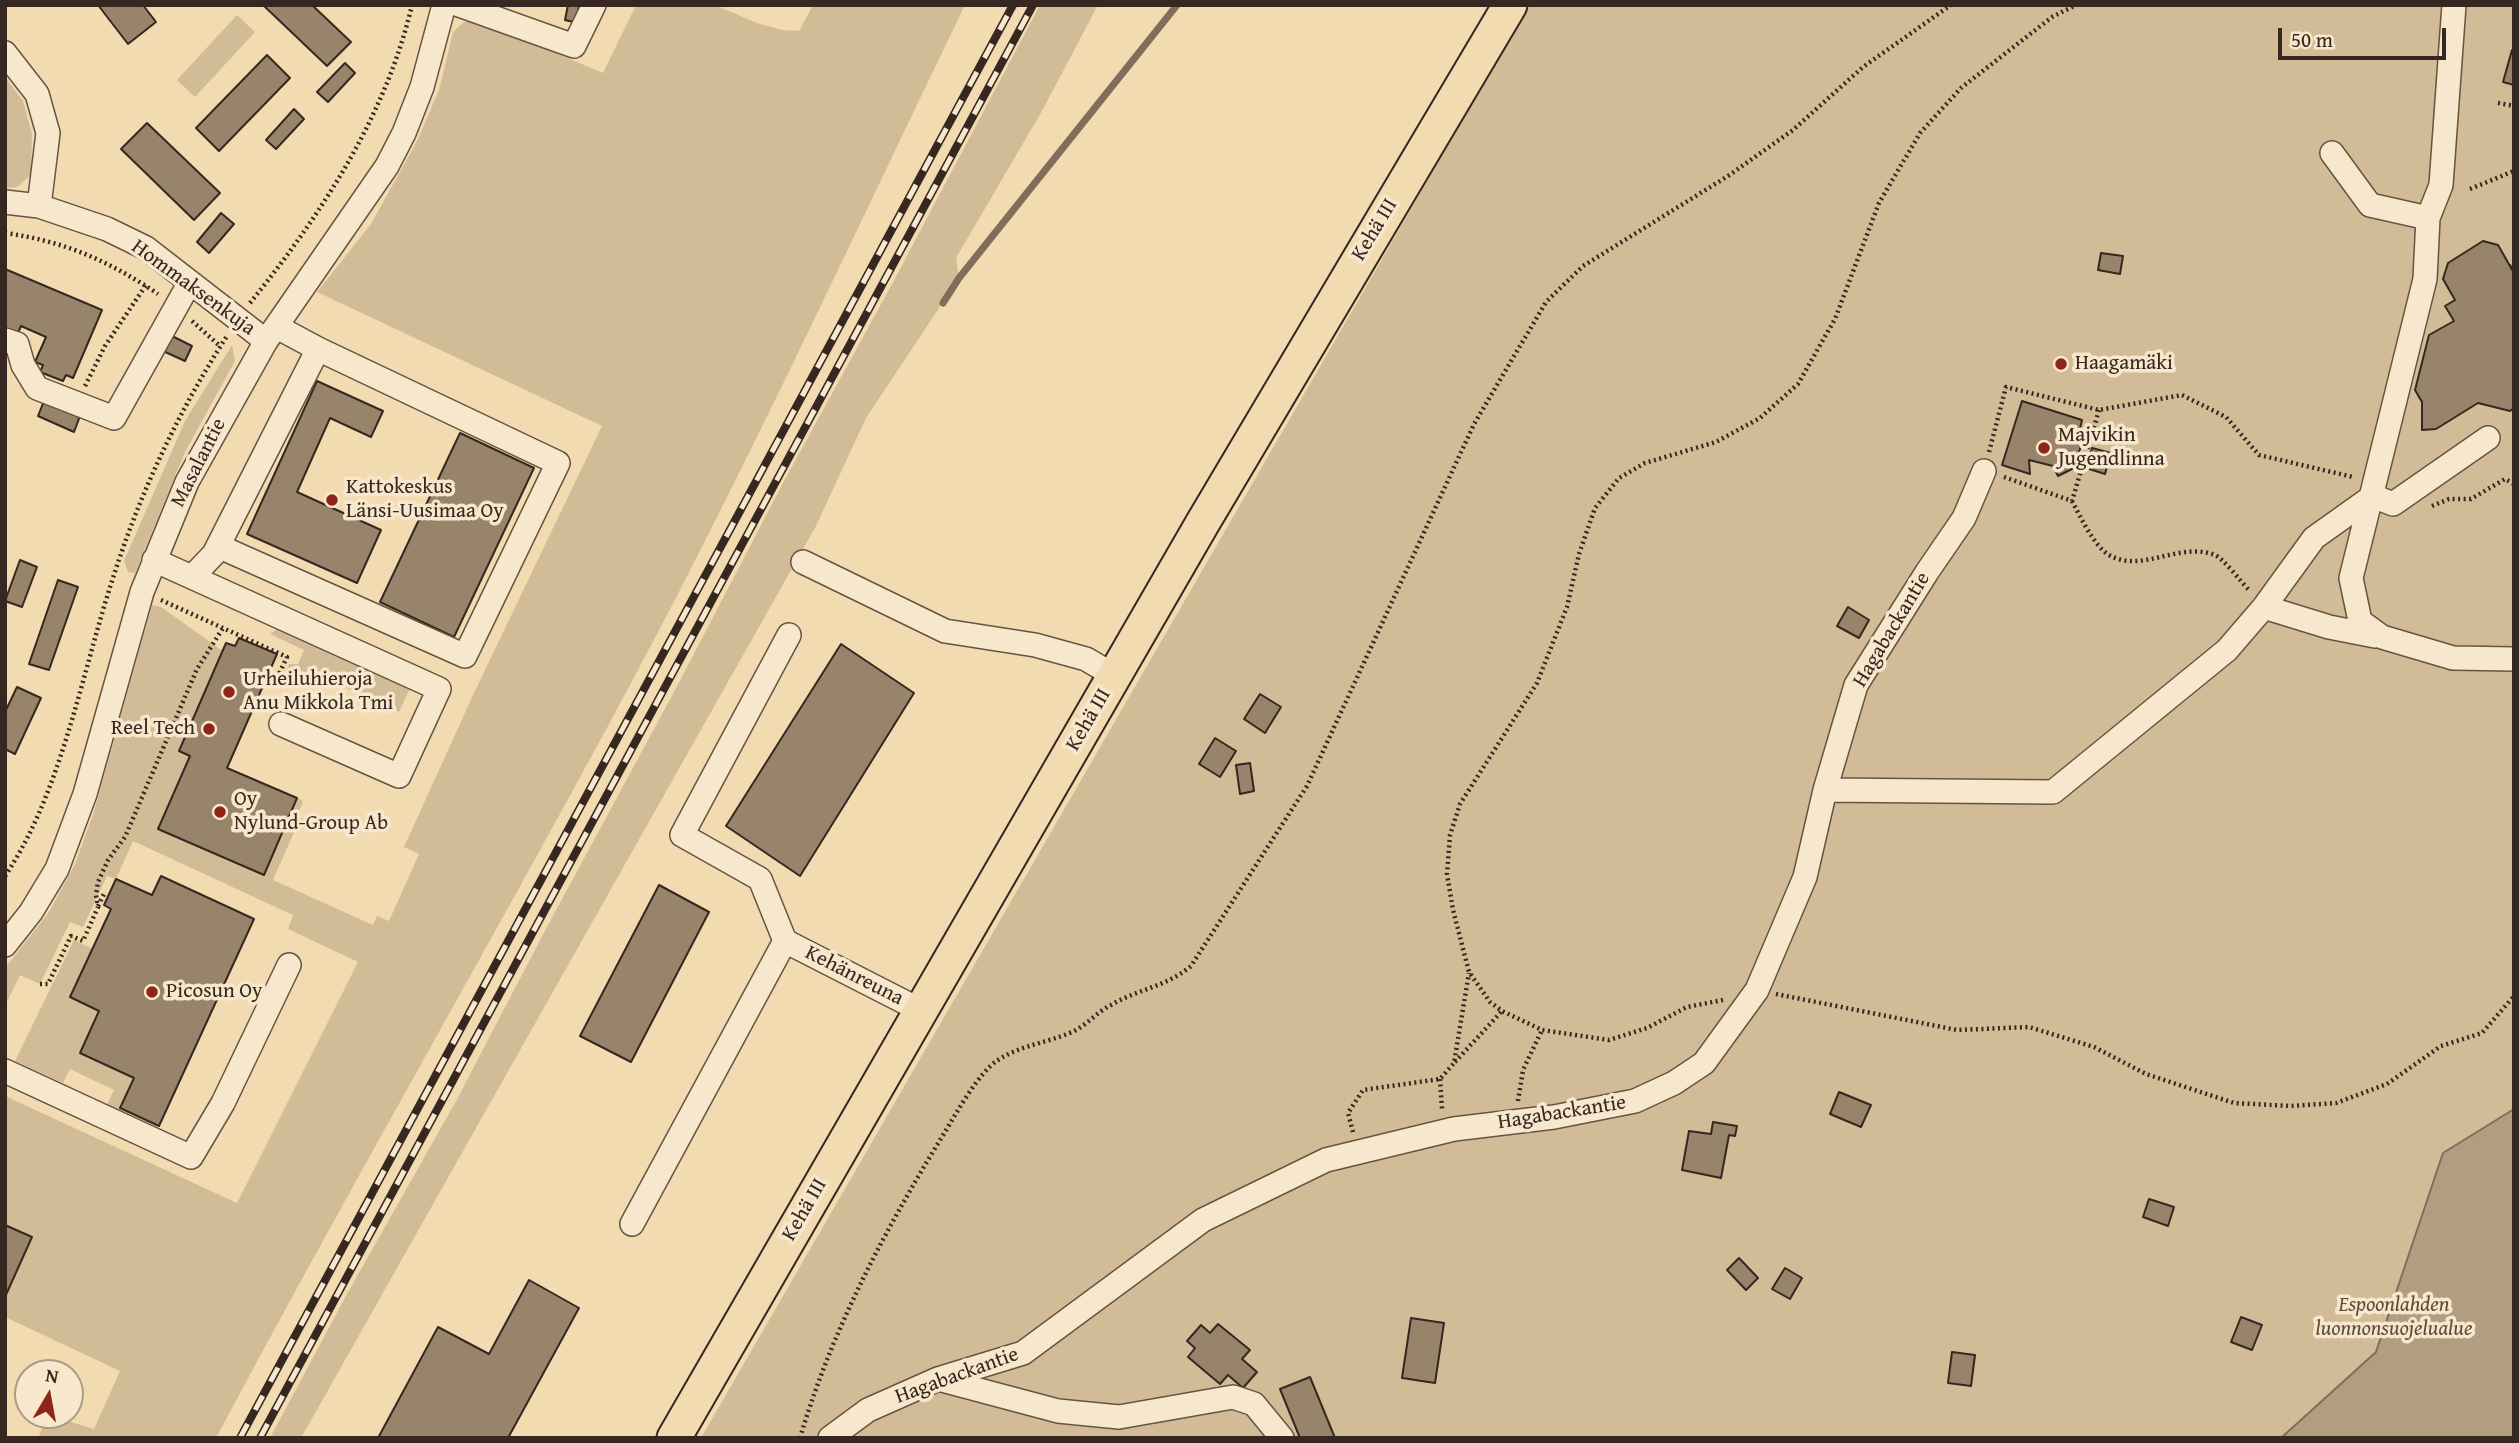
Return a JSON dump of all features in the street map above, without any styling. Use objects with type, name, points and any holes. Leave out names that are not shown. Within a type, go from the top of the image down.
[{"type":"highway","name":"Kehä III","points":[[674,1438],[1323,318],[1510,5]]},
{"type":"street","name":"Masalantie","points":[[5,945],[31,912],[57,869],[85,794],[142,592],[187,482],[272,334],[366,198],[398,144],[422,86],[444,5]]},
{"type":"street","points":[[458,5],[573,46],[594,5]]},
{"type":"street","points":[[2382,637],[2360,621],[2351,578],[2425,279],[2428,218],[2441,185],[2454,9]]},
{"type":"street","points":[[5,53],[37,94],[48,133],[39,206]]},
{"type":"street","points":[[2332,153],[2370,205],[2428,218]]},
{"type":"street","name":"Hommaksenkuja","points":[[5,202],[39,206],[107,229],[146,248],[190,282],[272,334],[318,349],[558,463],[464,656],[218,546]]},
{"type":"street","points":[[5,340],[17,344],[23,365],[37,388],[114,418],[190,282]]},
{"type":"street","points":[[192,578],[214,554],[318,349]]},
{"type":"street","points":[[2374,488],[2393,504],[2488,438]]},
{"type":"street","name":"Hagabackantie","points":[[830,1438],[868,1410],[937,1379],[1023,1353],[1203,1220],[1326,1160],[1454,1129],[1574,1114],[1635,1101],[1674,1083],[1704,1063],[1755,993],[1805,877],[1825,790],[1856,685],[1964,518],[1984,471]]},
{"type":"street","points":[[1825,790],[2053,792],[2227,650],[2264,607],[2314,538],[2374,488]]},
{"type":"street","points":[[154,560],[439,689],[399,776],[281,724]]},
{"type":"street","points":[[803,562],[945,631],[1048,649],[1086,659],[1115,676]]},
{"type":"street","points":[[2264,607],[2453,658],[2514,659]]},
{"type":"street","points":[[632,1224],[785,941],[760,879],[682,835],[789,635]]},
{"type":"street","name":"Kehänreuna","points":[[785,941],[922,1011]]},
{"type":"street","points":[[5,1071],[191,1157],[223,1103],[289,965]]},
{"type":"street","points":[[937,1379],[1058,1411],[1119,1417],[1233,1397],[1254,1404],[1282,1438]]},
{"type":"path","points":[[250,304],[320,209],[373,116],[394,65],[412,5]]},
{"type":"path","points":[[800,1438],[811,1399],[831,1348],[898,1209],[969,1093],[995,1061],[1021,1047],[1075,1031],[1109,1005],[1176,979],[1192,966],[1307,786],[1474,424],[1546,302],[1583,266],[1728,176],[1793,130],[1863,67],[1951,5]]},
{"type":"path","points":[[2076,5],[2052,16],[1961,88],[1920,133],[1879,204],[1835,319],[1798,384],[1760,418],[1716,442],[1645,463],[1619,478],[1595,508],[1579,554],[1567,607],[1537,683],[1460,804],[1450,835],[1447,874],[1469,972],[1490,1002],[1502,1011],[1542,1030],[1609,1040],[1647,1028],[1687,1007],[1755,993],[1957,1030],[2029,1027],[2094,1047],[2146,1074],[2234,1103],[2291,1106],[2336,1103],[2387,1084],[2441,1046],[2482,1033],[2514,996]]},
{"type":"path","points":[[2498,103],[2514,106]]},
{"type":"path","points":[[2470,189],[2514,171]]},
{"type":"path","points":[[5,233],[51,240],[127,273],[177,306],[220,346]]},
{"type":"path","points":[[77,404],[105,346],[146,285]]},
{"type":"path","points":[[5,876],[24,847],[40,812],[74,712],[112,579],[139,508],[176,423],[226,337]]},
{"type":"path","points":[[2264,607],[2217,556],[2185,550],[2136,562],[2108,555],[2088,531],[2072,501],[1984,471],[2006,387],[2099,410],[2182,395],[2225,417],[2259,455],[2374,488]]},
{"type":"path","points":[[2072,501],[2099,410]]},
{"type":"path","points":[[2429,507],[2449,499],[2471,499],[2505,479],[2514,484]]},
{"type":"path","points":[[112,579],[287,657],[278,676]]},
{"type":"path","points":[[98,907],[98,882],[108,860],[125,837],[197,669],[223,628]]},
{"type":"path","points":[[40,984],[48,984],[71,936],[83,941],[105,892]]},
{"type":"path","points":[[1454,1063],[1469,972]]},
{"type":"path","points":[[1358,1152],[1348,1113],[1363,1090],[1440,1079],[1502,1011]]},
{"type":"path","points":[[1514,1122],[1523,1070],[1542,1030]]},
{"type":"path","points":[[1440,1079],[1442,1115],[1454,1129]]},
{"type":"green space","points":[[636,5],[715,5],[757,23],[782,30],[799,31],[813,5],[965,5],[791,368],[655,637],[216,1438],[38,1438],[42,1429],[84,1429],[84,1426],[94,1429],[120,1371],[5,1317],[5,1297],[32,1237],[5,1225],[5,1096],[237,1203],[358,962],[288,929],[293,915],[133,841],[116,879],[107,876],[83,927],[70,922],[40,984],[20,975],[5,1006],[5,968],[49,912],[75,864],[93,815],[152,605],[161,607],[223,651],[179,750],[190,756],[264,875],[297,798],[303,801],[297,817],[304,819],[298,831],[295,830],[273,880],[373,925],[377,916],[389,921],[419,854],[404,847],[474,693],[602,426],[317,292],[371,224],[417,141],[439,90],[453,32],[464,22],[482,22],[603,73]]},
{"type":"green space","points":[[1040,5],[1098,5],[1042,111],[956,258],[959,278],[866,418],[816,526],[301,1438],[270,1438],[347,1294],[455,1103]]},
{"type":"green space","name":"Espoonlahden luonnonsuojelualue","points":[[1531,5],[2514,5],[2514,1438],[701,1438]]},
{"type":"green space","points":[[237,15],[255,32],[195,97],[177,80]]},
{"type":"green space","points":[[5,77],[23,101],[32,134],[31,175],[17,187],[5,188]]},
{"type":"green space","points":[[232,345],[235,361],[185,452],[135,573],[128,572],[124,561],[185,421]]},
{"type":"green space","points":[[277,629],[290,631],[411,686],[399,712],[309,671],[301,687],[283,678],[289,664],[298,664],[304,650],[270,634]]},
{"type":"green space","points":[[74,940],[93,949],[70,997],[99,1011],[80,1053],[134,1078],[119,1111],[107,1105],[114,1090],[70,1069],[63,1083],[15,1061]]},
{"type":"shaded area","points":[[2514,1109],[2514,1438],[2281,1438],[2376,1352],[2443,1153]]},
{"type":"building","points":[[98,5],[143,5],[156,22],[128,44]]},
{"type":"building","points":[[263,5],[312,5],[351,42],[327,66]]},
{"type":"building","points":[[568,5],[579,5],[577,23],[565,20]]},
{"type":"building","points":[[2514,50],[2514,85],[2503,82]]},
{"type":"building","points":[[267,55],[290,78],[219,151],[196,128]]},
{"type":"building","points":[[345,63],[355,73],[328,102],[317,92]]},
{"type":"building","points":[[294,109],[304,119],[276,149],[266,140]]},
{"type":"building","points":[[147,123],[220,193],[194,220],[121,149]]},
{"type":"building","points":[[221,213],[234,224],[209,253],[197,242]]},
{"type":"building","points":[[2483,241],[2498,245],[2514,273],[2514,408],[2510,411],[2478,403],[2436,429],[2422,430],[2422,402],[2415,390],[2429,335],[2454,321],[2445,306],[2455,300],[2443,279],[2448,263]]},
{"type":"building","points":[[2101,253],[2123,256],[2120,274],[2098,270]]},
{"type":"building","points":[[5,269],[102,310],[73,378],[66,375],[63,381],[40,372],[43,365],[35,362],[46,337],[21,326],[18,333],[5,328]]},
{"type":"building","points":[[170,335],[192,346],[185,361],[163,351]]},
{"type":"building","points":[[317,381],[383,411],[371,437],[330,418],[297,492],[381,530],[357,583],[247,534]]},
{"type":"building","points":[[44,401],[80,416],[74,432],[38,416]]},
{"type":"building","name":"Majvikin Jugendlinna","points":[[2022,401],[2082,420],[2080,429],[2084,436],[2074,468],[2058,476],[2053,466],[2029,460],[2030,474],[2002,465]]},
{"type":"building","points":[[460,433],[534,468],[454,637],[380,602]]},
{"type":"building","points":[[2092,448],[2111,453],[2105,474],[2086,468]]},
{"type":"building","points":[[20,560],[37,567],[22,607],[5,601]]},
{"type":"building","points":[[58,580],[78,587],[49,670],[29,664]]},
{"type":"building","points":[[1848,607],[1869,620],[1859,638],[1837,626]]},
{"type":"building","points":[[239,638],[277,654],[227,768],[297,798],[264,875],[158,829],[190,756],[179,751],[226,643],[235,646]]},
{"type":"building","points":[[841,644],[914,693],[800,876],[726,826]]},
{"type":"building","points":[[17,687],[41,698],[15,754],[5,749],[5,712]]},
{"type":"building","points":[[1260,694],[1281,707],[1265,733],[1244,719]]},
{"type":"building","points":[[1215,738],[1236,751],[1220,777],[1199,764]]},
{"type":"building","points":[[1250,763],[1254,791],[1240,794],[1236,765]]},
{"type":"building","points":[[161,876],[254,919],[159,1126],[120,1108],[134,1078],[80,1053],[99,1011],[70,997],[111,909],[104,905],[116,879],[152,895]]},
{"type":"building","points":[[659,885],[709,912],[631,1062],[580,1036]]},
{"type":"building","points":[[1839,1092],[1871,1105],[1861,1127],[1830,1114]]},
{"type":"building","points":[[1713,1122],[1737,1126],[1735,1136],[1729,1135],[1721,1178],[1682,1170],[1689,1131],[1711,1134]]},
{"type":"building","points":[[2149,1199],[2174,1207],[2168,1226],[2143,1217]]},
{"type":"building","points":[[5,1225],[32,1237],[5,1297]]},
{"type":"building","points":[[1739,1258],[1758,1278],[1746,1290],[1727,1270]]},
{"type":"building","points":[[1785,1268],[1802,1278],[1790,1299],[1772,1289]]},
{"type":"building","points":[[529,1280],[579,1308],[508,1438],[378,1438],[438,1327],[489,1354]]},
{"type":"building","points":[[2241,1317],[2262,1325],[2252,1350],[2231,1342]]},
{"type":"building","points":[[1411,1318],[1444,1323],[1435,1383],[1402,1378]]},
{"type":"building","points":[[1218,1324],[1250,1350],[1242,1359],[1257,1372],[1243,1388],[1228,1375],[1220,1384],[1188,1357],[1195,1348],[1187,1341],[1201,1325],[1210,1333]]},
{"type":"building","points":[[1952,1352],[1975,1355],[1971,1386],[1948,1383]]},
{"type":"building","points":[[1310,1377],[1335,1438],[1300,1438],[1280,1389]]},
{"type":"waterway","points":[[943,303],[959,278],[1177,5]]},
{"type":"railway","points":[[240,1438],[1013,5]]},
{"type":"railway","points":[[260,1438],[1033,5]]},
{"type":"place","name":"Haagamäki","points":[[2061,364]]},
{"type":"place","name":"Majvikin Jugendlinna","points":[[2044,448]]},
{"type":"place","name":"Kattokeskus Länsi-Uusimaa Oy","points":[[332,500]]},
{"type":"place","name":"Urheiluhieroja Anu Mikkola Tmi","points":[[229,692]]},
{"type":"place","name":"Reel Tech","points":[[209,729]]},
{"type":"place","name":"Oy Nylund-Group Ab","points":[[220,812]]},
{"type":"place","name":"Picosun Oy","points":[[152,992]]}]
